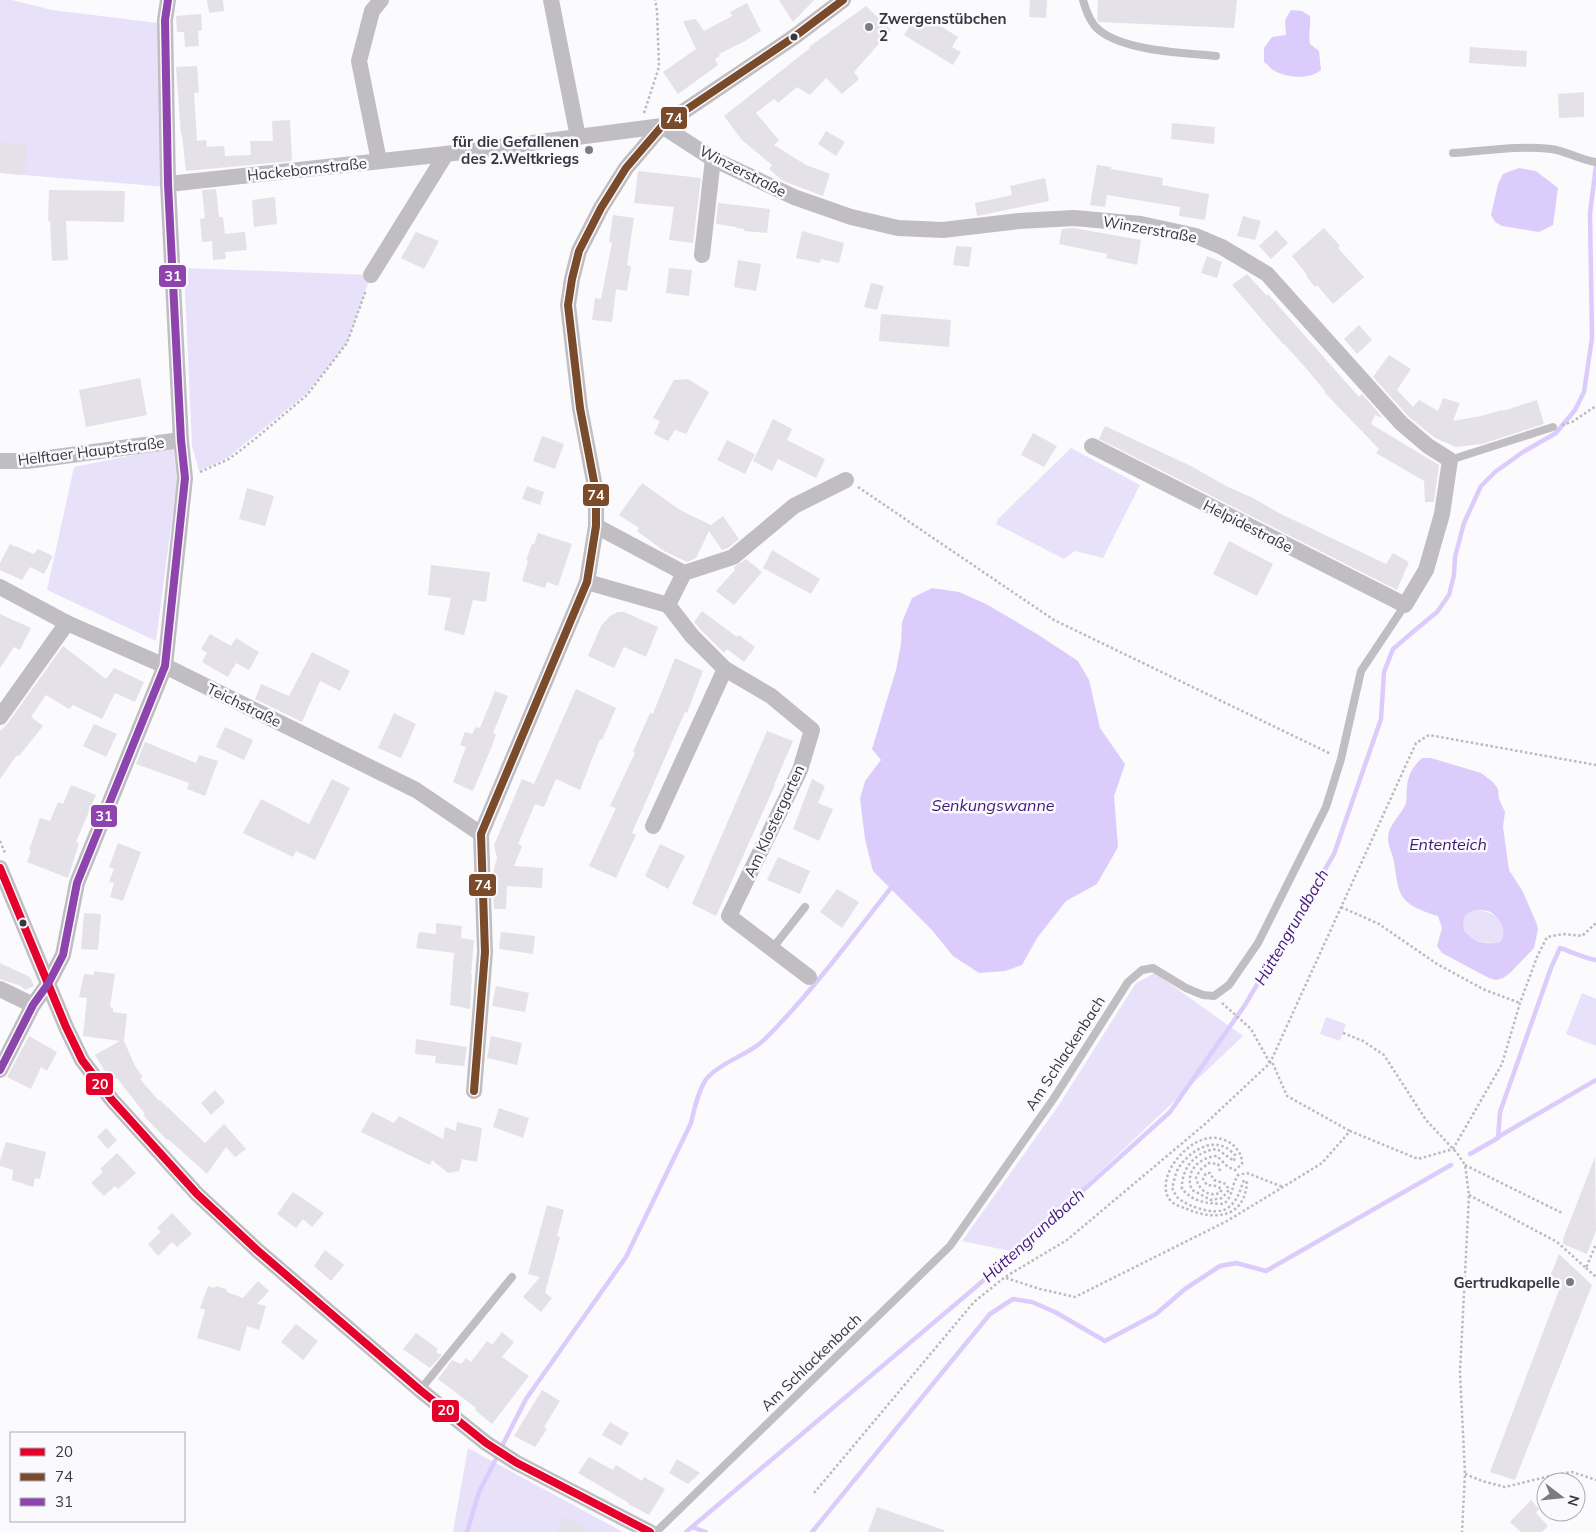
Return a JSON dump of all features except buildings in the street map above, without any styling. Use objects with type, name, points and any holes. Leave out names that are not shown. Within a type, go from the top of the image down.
[{"type":"street","points":[[0,1070],[33,1005],[48,984],[63,955],[77,883],[165,666],[185,478],[181,440],[168,184],[165,20],[168,0]]},
{"type":"street","points":[[379,161],[359,61],[372,11],[380,0]]},
{"type":"street","points":[[550,0],[578,137]]},
{"type":"street","points":[[474,1091],[486,952],[481,834],[587,582],[596,526],[596,492],[580,408],[568,305],[572,279],[580,251],[601,208],[626,168],[662,126],[794,37],[843,0]]},
{"type":"street","points":[[371,275],[446,154],[662,126]]},
{"type":"street","name":"Winzerstraße","points":[[662,126],[713,159],[794,197],[851,216],[898,228],[943,230],[1018,221],[1074,218],[1141,224],[1196,236],[1222,246],[1267,274],[1402,423],[1428,446],[1450,460]]},
{"type":"street","name":"Hackebornstraße","points":[[168,184],[446,154]]},
{"type":"street","points":[[702,255],[713,159]]},
{"type":"street","name":"Helftaer Hauptstraße","points":[[0,461],[27,461],[181,440]]},
{"type":"street","name":"Helpidestraße","points":[[1092,446],[1405,605]]},
{"type":"street","points":[[1405,605],[1426,570],[1442,514],[1450,460]]},
{"type":"street","points":[[587,582],[668,606],[684,573],[733,557],[794,506],[846,480]]},
{"type":"street","points":[[596,526],[684,573]]},
{"type":"street","name":"Teichstraße","points":[[0,587],[68,623],[165,666],[416,790],[481,834]]},
{"type":"street","name":"Am Klostergarten","points":[[668,606],[692,636],[726,669],[771,696],[812,730],[800,770],[729,916],[809,977]]},
{"type":"street","points":[[0,717],[68,623]]},
{"type":"street","points":[[653,826],[726,669]]},
{"type":"street","points":[[4,863],[48,984],[82,1060],[112,1100],[197,1194],[257,1250],[420,1390],[486,1443],[517,1463],[650,1532]]},
{"type":"street","points":[[0,989],[33,1005]]},
{"type":"lane","points":[[1083,0],[1086,14],[1098,29],[1108,37],[1123,43],[1171,52],[1216,56]]},
{"type":"lane","points":[[1453,153],[1500,149],[1545,149],[1572,154],[1587,161],[1596,162]]},
{"type":"lane","points":[[1450,460],[1553,427]]},
{"type":"lane","points":[[1214,996],[1229,985],[1258,943],[1326,807],[1341,759],[1361,671],[1405,605]]},
{"type":"lane","points":[[772,949],[805,907]]},
{"type":"lane","name":"Am Schlackenbach","points":[[656,1532],[950,1246],[1054,1098],[1128,982],[1142,970],[1154,968],[1186,988],[1203,995],[1214,996]]},
{"type":"lane","points":[[420,1390],[512,1276]]},
{"type":"path","points":[[638,129],[658,66],[657,10],[655,0]]},
{"type":"path","points":[[185,478],[229,459],[307,395],[347,344],[371,275]]},
{"type":"path","points":[[1572,422],[1596,406]]},
{"type":"path","points":[[846,480],[1054,620],[1341,759]]},
{"type":"path","points":[[814,1493],[974,1302],[1005,1277],[1067,1240],[1204,1124],[1270,1063],[1416,743],[1429,735],[1596,765]]},
{"type":"path","points":[[0,841],[4,863]]},
{"type":"path","points":[[1342,907],[1379,924],[1437,964],[1477,986],[1520,1003]]},
{"type":"path","points":[[1214,996],[1251,1029],[1270,1063],[1273,1064],[1287,1096],[1350,1131],[1418,1159],[1453,1149],[1502,1064],[1520,1003],[1537,956],[1547,937],[1563,934],[1582,936],[1596,923]]},
{"type":"path","points":[[1343,1033],[1363,1042],[1384,1055],[1426,1120],[1466,1165],[1562,1212]]},
{"type":"path","points":[[1005,1277],[1040,1290],[1075,1297],[1227,1221],[1322,1164],[1350,1131]]},
{"type":"path","points":[[1220,1171],[1218,1164],[1209,1163],[1200,1170],[1196,1178],[1198,1185],[1205,1192],[1213,1195],[1220,1193],[1222,1189],[1206,1185],[1202,1178],[1206,1173],[1210,1173],[1214,1180],[1226,1184],[1228,1190],[1222,1198],[1211,1200],[1192,1190],[1188,1183],[1189,1178],[1198,1162],[1211,1156],[1217,1156],[1235,1170],[1242,1164],[1242,1157],[1236,1147],[1230,1143],[1219,1138],[1200,1141],[1183,1153],[1174,1164],[1166,1182],[1166,1194],[1171,1202],[1180,1207],[1210,1216],[1221,1216],[1240,1206],[1246,1193],[1247,1183],[1244,1180],[1239,1195],[1234,1202],[1228,1209],[1219,1210],[1199,1209],[1189,1205],[1176,1197],[1172,1188],[1178,1168],[1185,1160],[1202,1147],[1214,1144],[1224,1146],[1236,1155],[1234,1161],[1217,1149],[1204,1151],[1196,1156],[1186,1168],[1181,1179],[1182,1190],[1190,1198],[1207,1203],[1224,1204],[1232,1195],[1234,1182],[1238,1175],[1247,1173],[1283,1187]]},
{"type":"path","points":[[1462,1532],[1465,1474],[1460,1372],[1469,1195],[1466,1165]]},
{"type":"path","points":[[1469,1195],[1557,1242],[1596,1277]]},
{"type":"path","points":[[1586,1268],[1596,1244]]},
{"type":"path","points":[[1465,1474],[1506,1487],[1572,1472],[1596,1480]]},
{"type":"shaded area","points":[[0,0],[12,0],[52,10],[158,23],[167,187],[0,173]]},
{"type":"shaded area","points":[[184,268],[371,275],[347,343],[306,394],[227,458],[199,471],[192,446]]},
{"type":"shaded area","points":[[173,447],[177,481],[156,641],[47,590],[74,467]]},
{"type":"shaded area","points":[[1071,448],[1140,485],[1103,558],[1075,551],[1064,559],[996,524],[998,519]]},
{"type":"shaded area","points":[[1476,910],[1492,914],[1500,921],[1504,931],[1504,938],[1500,942],[1480,942],[1464,931],[1466,915]]},
{"type":"shaded area","points":[[1155,973],[1243,1036],[1015,1252],[962,1241],[1059,1105],[1136,983]]},
{"type":"shaded area","points":[[1582,993],[1596,999],[1596,1046],[1566,1034]]},
{"type":"shaded area","points":[[1326,1017],[1346,1024],[1340,1041],[1320,1034]]},
{"type":"shaded area","points":[[468,1448],[623,1532],[453,1532]]},
{"type":"water","points":[[1291,10],[1302,11],[1310,16],[1310,44],[1319,51],[1321,70],[1304,77],[1278,73],[1264,62],[1264,48],[1272,37],[1286,35],[1285,20]]},
{"type":"water","points":[[1519,168],[1536,171],[1558,188],[1553,225],[1539,232],[1502,226],[1495,222],[1491,215],[1498,184],[1503,174]]},
{"type":"water","name":"Senkungswanne","points":[[932,588],[959,592],[986,604],[1078,661],[1089,680],[1100,728],[1125,764],[1114,796],[1118,847],[1097,884],[1066,901],[1037,938],[1022,965],[1005,971],[979,973],[953,956],[932,930],[873,871],[865,839],[860,799],[865,781],[881,760],[872,749],[896,670],[901,644],[902,622],[912,598]]},
{"type":"water","name":"Ententeich","points":[[1422,758],[1431,758],[1481,773],[1493,782],[1498,789],[1499,799],[1505,812],[1503,827],[1509,870],[1523,892],[1538,929],[1534,948],[1503,978],[1496,980],[1489,978],[1442,953],[1437,946],[1442,928],[1438,916],[1411,905],[1400,892],[1388,836],[1392,824],[1406,803],[1407,789],[1412,771]],"holes":[[[1476,910],[1490,912],[1498,919],[1503,931],[1500,942],[1480,942],[1464,931],[1466,915]]]},
{"type":"waterway","name":"Hüttengrundbach","points":[[686,1532],[977,1286],[1170,1112],[1245,1005],[1334,854],[1381,719],[1384,672],[1393,649],[1437,612],[1449,595],[1454,575],[1455,557],[1464,523],[1481,486],[1495,472],[1523,452],[1556,433],[1575,410],[1584,392],[1592,338],[1590,213],[1596,166]]},
{"type":"waterway","points":[[501,1448],[526,1399],[626,1257],[691,1123],[697,1099],[705,1081],[721,1066],[759,1045],[765,1039],[830,966],[890,889]]},
{"type":"waterway","points":[[1470,1154],[1498,1138],[1500,1112],[1551,968],[1560,948],[1596,960]]},
{"type":"waterway","points":[[1498,1137],[1596,1080]]},
{"type":"waterway","points":[[812,1532],[990,1314],[1013,1299],[1032,1302],[1055,1312],[1105,1341],[1156,1314],[1185,1289],[1220,1266],[1236,1263],[1266,1271],[1451,1165]]},
{"type":"waterway","points":[[467,1532],[479,1492],[498,1455]]},
{"type":"waterway","points":[[692,1527],[706,1532]]},
{"type":"transit line","name":"31","points":[[0,1070],[33,1005],[48,984],[63,955],[77,883],[165,666],[185,478],[181,440],[168,184],[165,20],[168,0]]},
{"type":"transit line","name":"74","points":[[474,1091],[485,952],[481,834],[587,582],[596,526],[596,492],[580,408],[568,305],[579,251],[601,208],[626,168],[662,126],[794,37],[843,0]]},
{"type":"transit line","name":"20","points":[[0,868],[66,1027],[82,1060],[112,1100],[197,1194],[257,1250],[420,1390],[486,1443],[517,1463],[650,1532]]},
{"type":"place","name":"Zwergenstübchen 2","points":[[869,27]]},
{"type":"place","name":"für die Gefallenen des 2.Weltkriegs","points":[[589,150]]},
{"type":"place","name":"Gertrudkapelle","points":[[1570,1282]]}]
